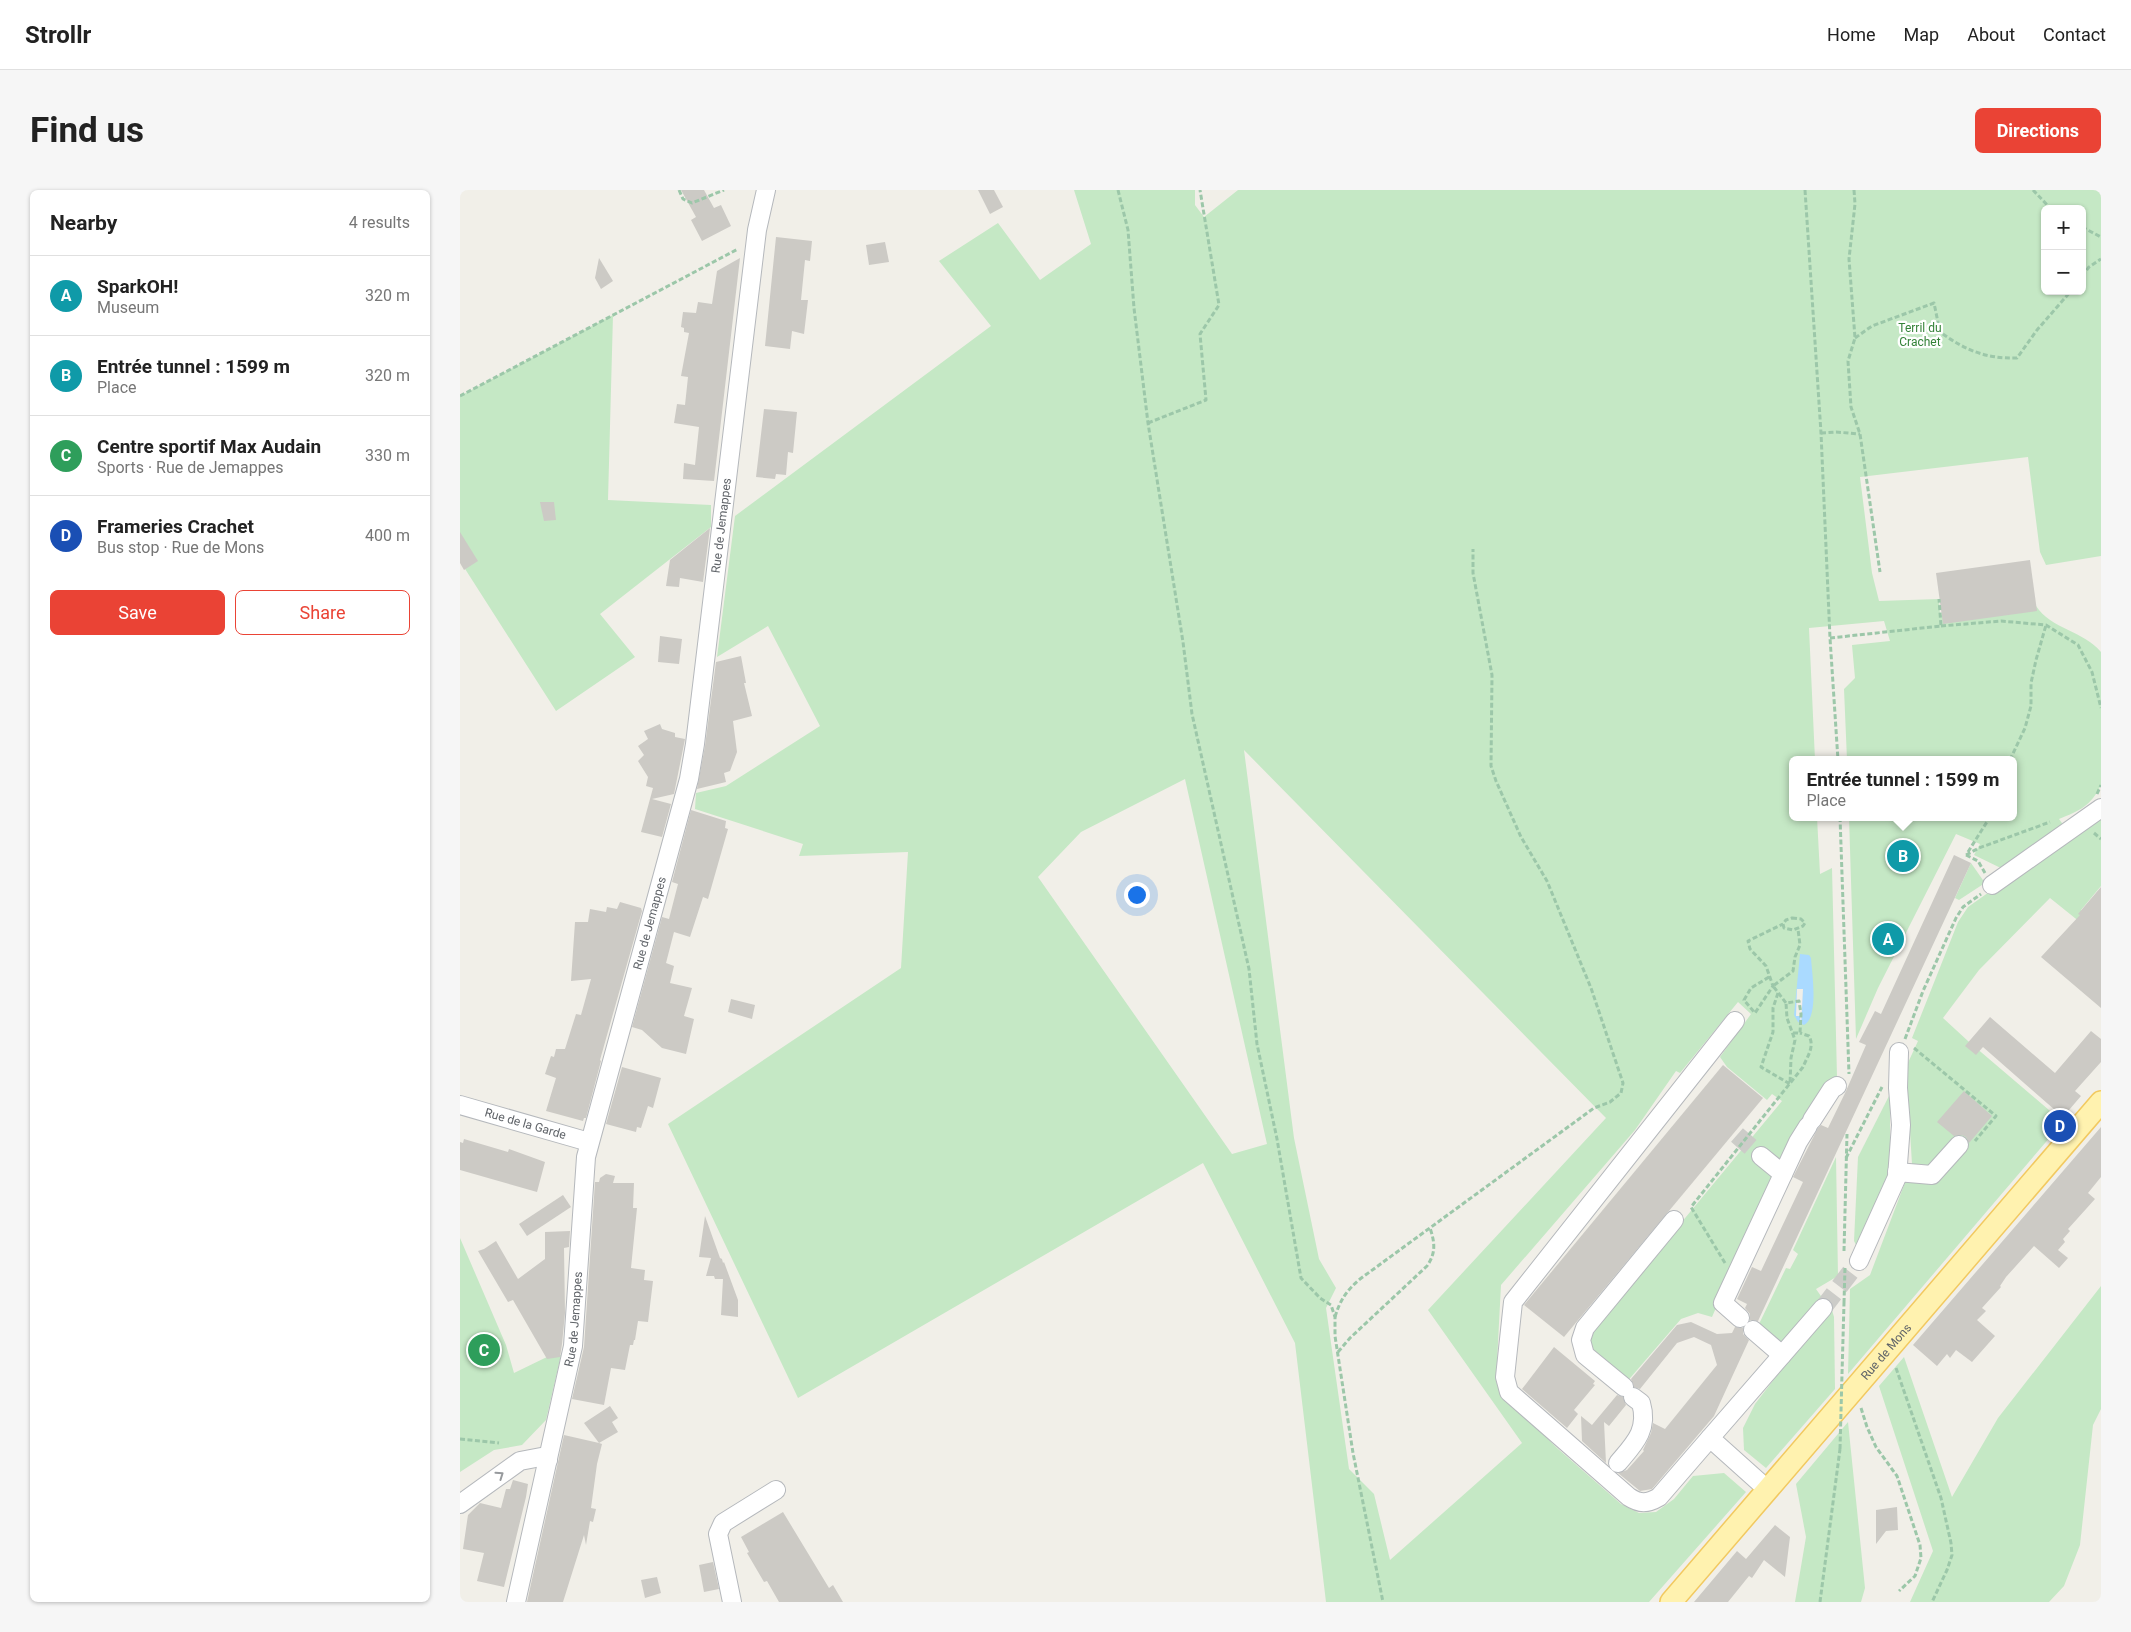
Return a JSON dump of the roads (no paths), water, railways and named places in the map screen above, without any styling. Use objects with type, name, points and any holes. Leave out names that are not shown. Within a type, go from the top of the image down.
[{"type":"main road","name":"Rue de Mons","points":[[1671,1602],[1768,1490],[1848,1382],[1890,1349],[2101,1102]]},
{"type":"street","name":"Rue de Jemappes","points":[[516,1602],[573,1346],[582,1204],[589,1142],[689,779],[695,744],[756,240],[766,190]]},
{"type":"street","points":[[1992,885],[2098,803]]},
{"type":"street","points":[[1735,1022],[1513,1302],[1504,1377],[1509,1392],[1611,1471],[1638,1502],[1650,1503],[1659,1498],[1823,1308]]},
{"type":"street","points":[[1852,1264],[1897,1172],[1901,1125],[1898,1088],[1902,1046]]},
{"type":"street","points":[[1740,1318],[1723,1303],[1798,1142],[1832,1089],[1843,1081]]},
{"type":"street","name":"Rue de la Garde","points":[[460,1105],[589,1142]]},
{"type":"street","points":[[1897,1172],[1932,1175],[1965,1145]]},
{"type":"street","points":[[1761,1156],[1783,1174]]},
{"type":"street","points":[[1611,1471],[1637,1440],[1643,1428],[1644,1420],[1641,1403],[1585,1355],[1581,1340],[1585,1328],[1674,1220]]},
{"type":"street","points":[[1754,1330],[1782,1355]]},
{"type":"street","points":[[1710,1438],[1768,1490]]},
{"type":"street","points":[[460,1504],[520,1461],[541,1457],[548,1460]]},
{"type":"street","points":[[732,1602],[718,1534],[723,1523],[776,1490]]},
{"type":"water","points":[[1800,954],[1809,955],[1811,958],[1814,994],[1812,1013],[1804,1025],[1798,1022],[1794,1015]]},
{"type":"tunnel","points":[[1737,1135],[1761,1156]]},
{"type":"tunnel","points":[[1823,1308],[1859,1261]]},
{"type":"place","name":"Entrée tunnel : 1599 m","points":[[1903,856]]},
{"type":"place","name":"SparkOH!","points":[[1888,939]]},
{"type":"place","name":"Frameries Crachet","points":[[2060,1126]]},
{"type":"place","name":"Centre sportif Max Audain","points":[[484,1350]]},
{"type":"park label","name":"Terril du Crachet","points":[[1920,335]]}]
